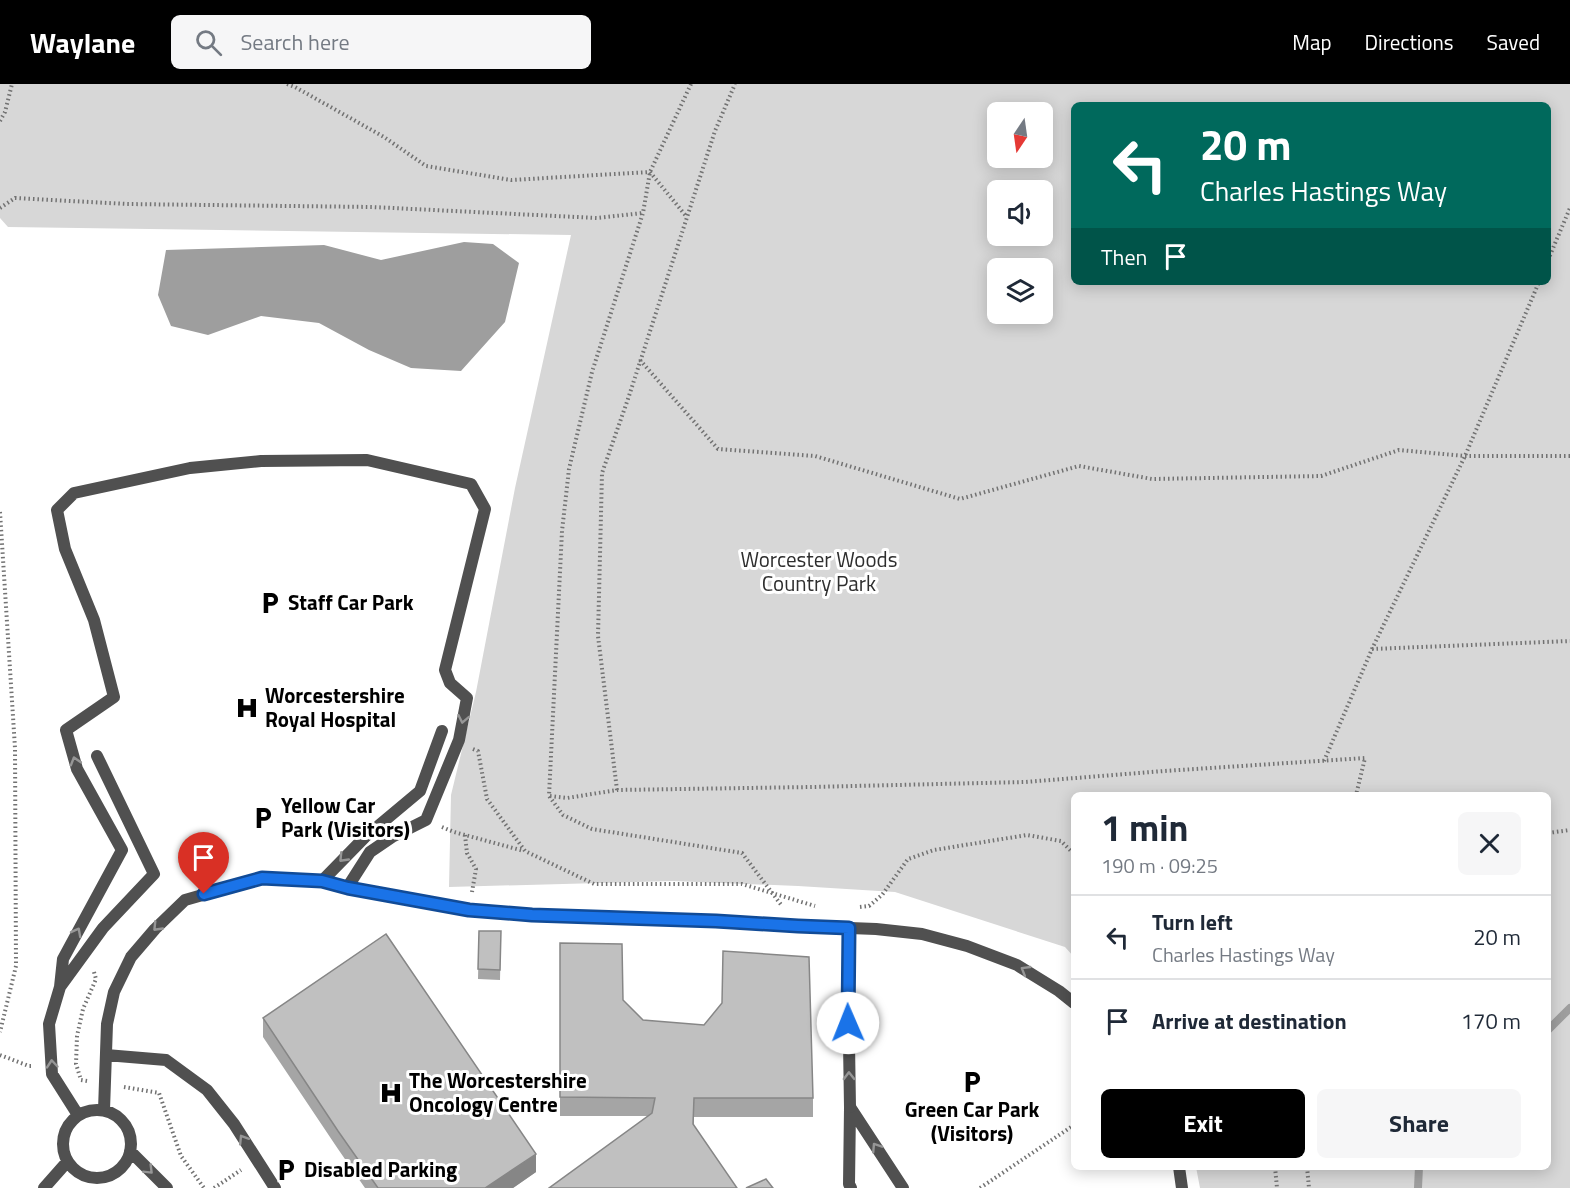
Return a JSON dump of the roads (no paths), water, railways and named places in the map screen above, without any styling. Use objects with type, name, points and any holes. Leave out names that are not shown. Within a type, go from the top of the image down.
[{"type":"street","points":[[78,1115],[52,1074],[49,1024],[60,987],[63,959],[122,850],[77,769],[66,730],[114,696],[94,620],[65,549],[57,510],[74,493],[190,468],[261,461],[367,460],[471,484],[485,509],[445,670],[450,683],[467,698],[458,744],[426,820],[392,837],[370,852],[348,888]]},
{"type":"street","points":[[322,881],[364,837],[420,791],[442,731]]},
{"type":"street","points":[[60,987],[103,928],[154,874],[97,756]]},
{"type":"street","points":[[104,1110],[106,1024],[114,992],[131,957],[155,929],[185,900],[262,878],[322,881],[348,888],[469,910],[532,915],[849,928],[922,934],[967,946],[1017,965],[1071,1001]]},
{"type":"street","points":[[849,928],[849,1184],[851,1188]]},
{"type":"street","points":[[106,1055],[166,1060],[207,1090],[234,1124],[274,1188]]},
{"type":"street","points":[[850,1107],[903,1188]]},
{"type":"street","points":[[90,1110],[104,1110],[116,1116],[125,1125],[130,1138],[130,1151],[125,1163],[115,1173],[102,1177],[89,1177],[77,1171],[67,1162],[63,1149],[63,1136],[69,1124],[78,1115],[90,1110]]},
{"type":"street","points":[[130,1151],[167,1188]]},
{"type":"street","points":[[44,1188],[67,1162]]},
{"type":"street","points":[[1179,1170],[1182,1188]]},
{"type":"waterway","points":[[1551,1027],[1570,1008]]},
{"type":"waterway","points":[[1418,1188],[1419,1170]]},
{"type":"place","name":"Staff Car Park","points":[[270,603]]},
{"type":"place","name":"Worcestershire Royal Hospital","points":[[247,708]]},
{"type":"place","name":"Yellow Car Park (Visitors)","points":[[263,818]]},
{"type":"place","name":"Green Car Park (Visitors)","points":[[972,1082]]},
{"type":"place","name":"The Worcestershire Oncology Centre","points":[[391,1093]]},
{"type":"place","name":"Disabled Parking","points":[[286,1170]]},
{"type":"park label","name":"Worcester Woods Country Park","points":[[819,572]]}]
